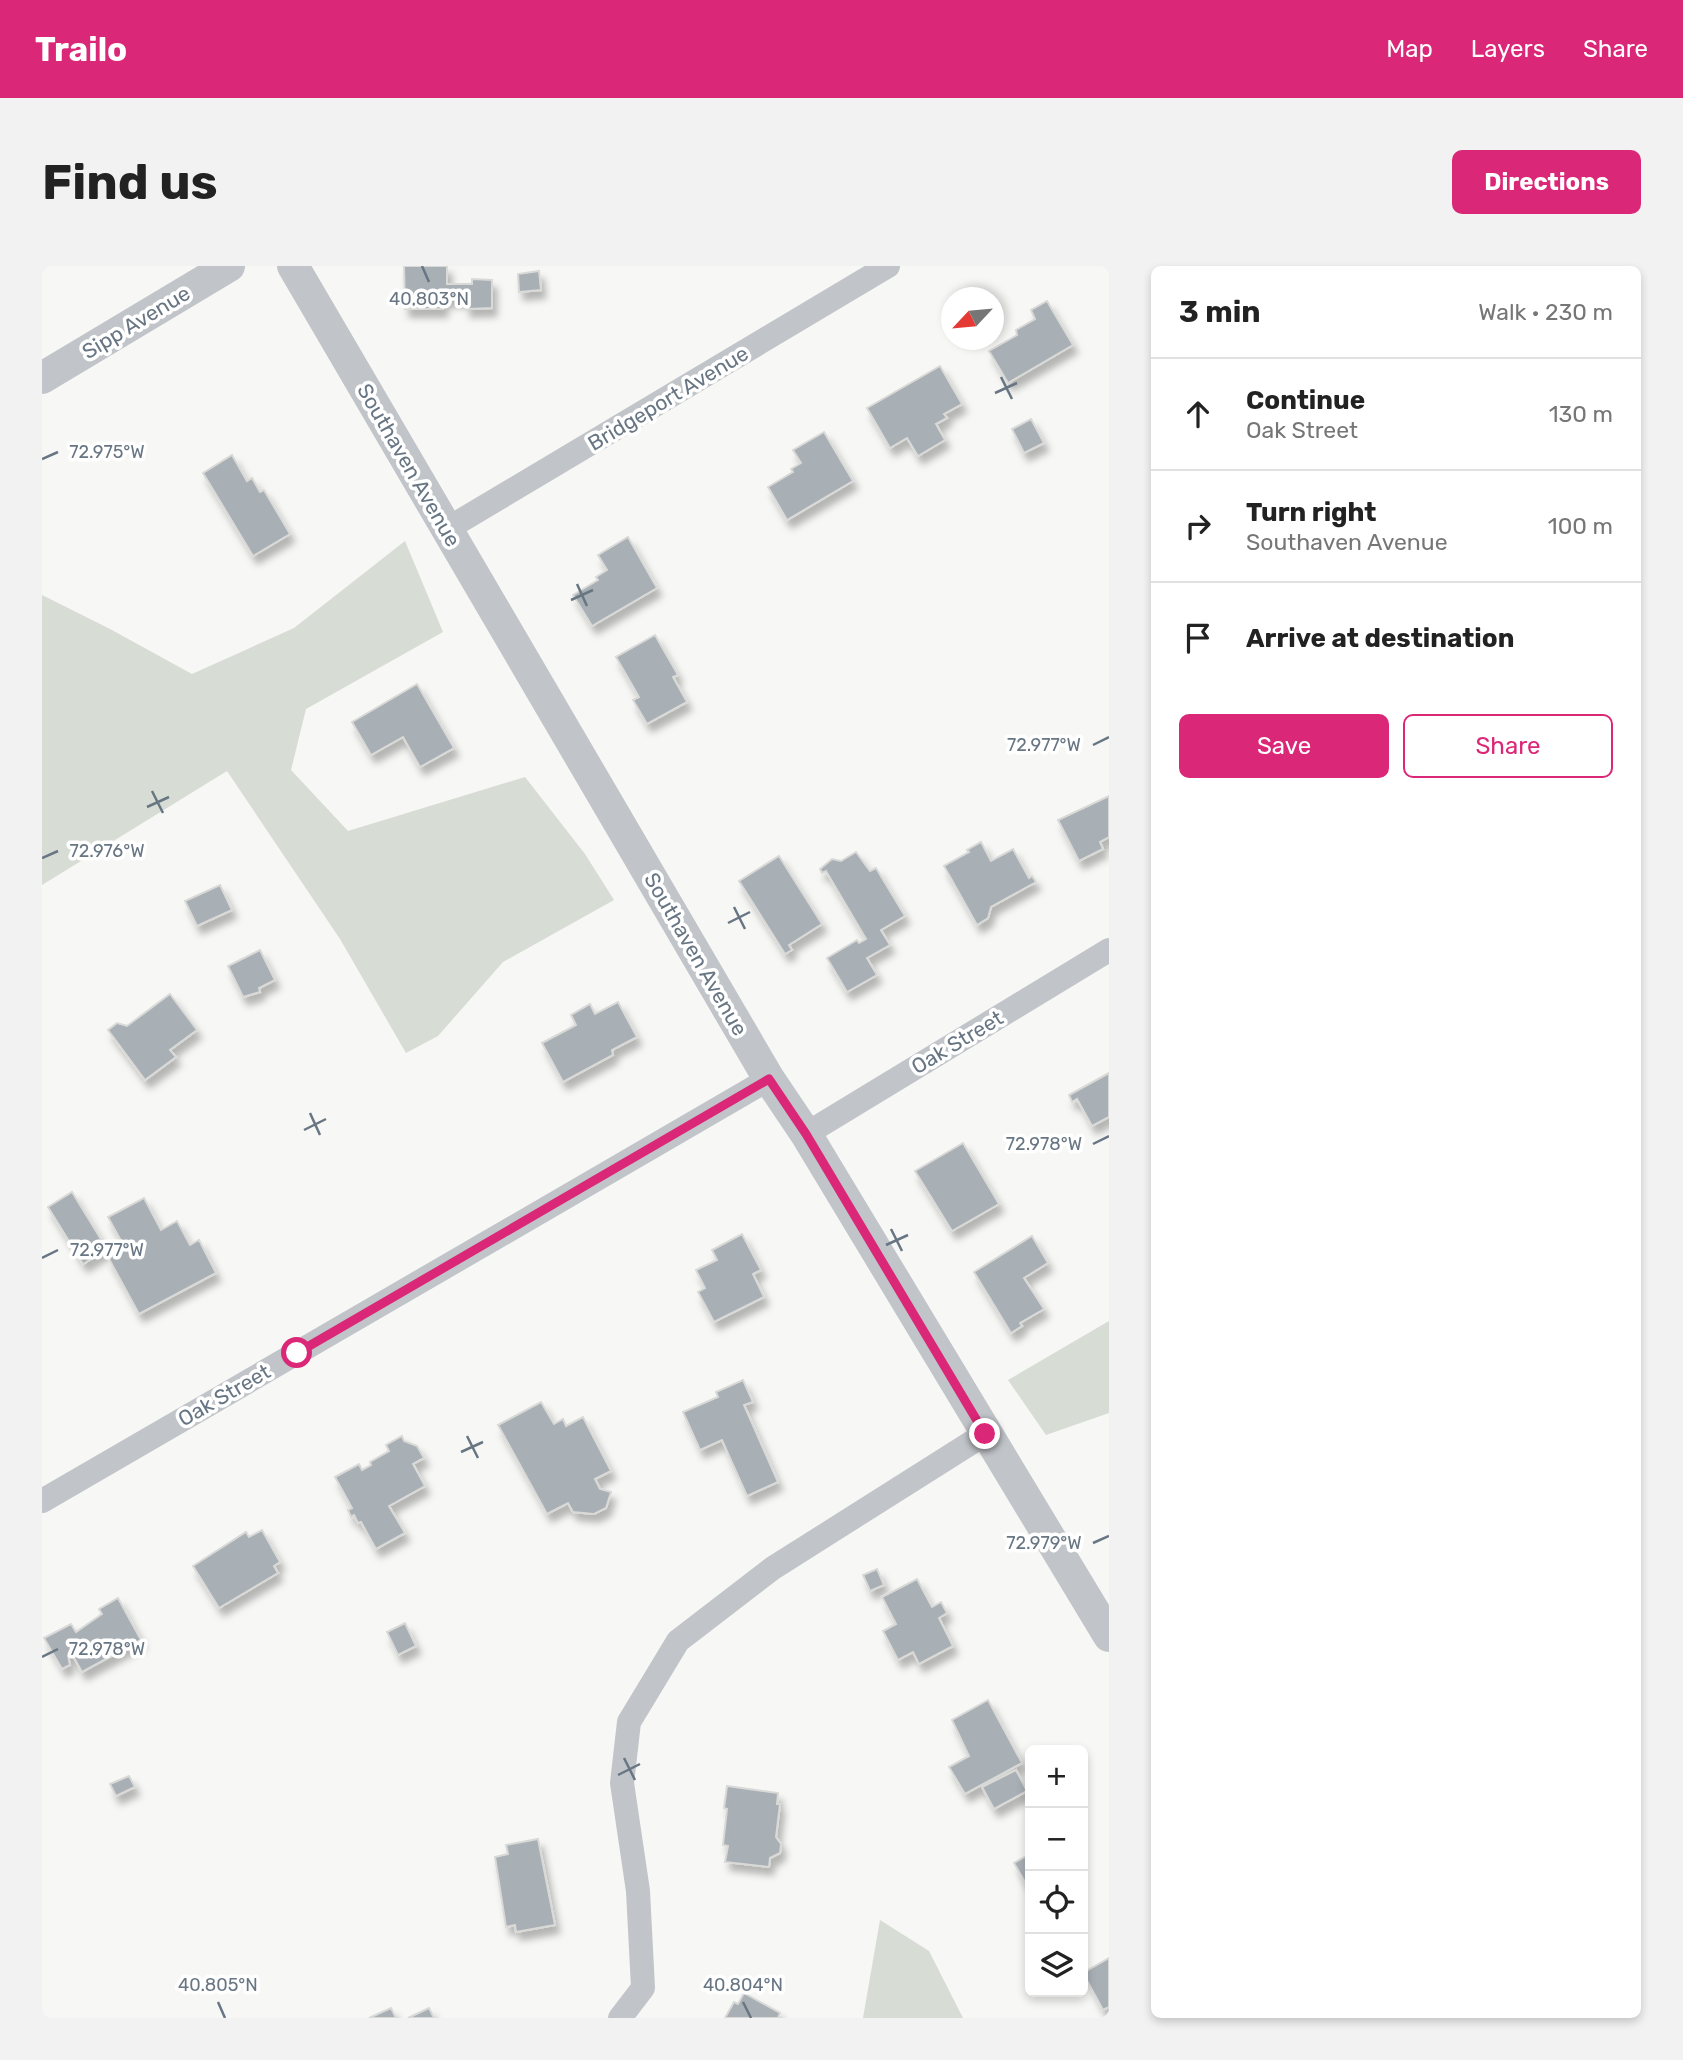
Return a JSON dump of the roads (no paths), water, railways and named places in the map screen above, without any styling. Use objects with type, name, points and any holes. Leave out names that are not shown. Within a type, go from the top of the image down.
[{"type":"street","name":"Sipp Avenue","points":[[42,378],[229,266]]},
{"type":"street","name":"Southaven Avenue","points":[[293,266],[769,1079],[806,1134],[1109,1636]]},
{"type":"street","name":"Bridgeport Avenue","points":[[447,529],[888,266]]},
{"type":"street","name":"Oak Street","points":[[806,1134],[1109,950]]},
{"type":"street","name":"Oak Street","points":[[42,1501],[769,1079]]},
{"type":"street","points":[[620,2018],[643,1988],[638,1891],[622,1783],[629,1722],[678,1641],[773,1568],[985,1434]]}]
